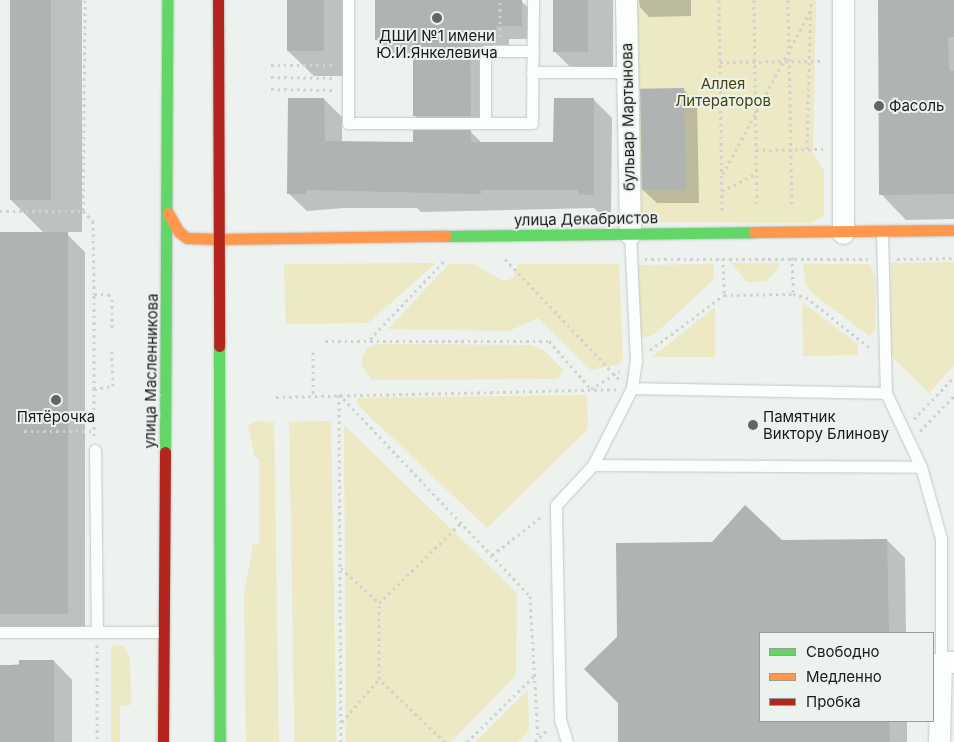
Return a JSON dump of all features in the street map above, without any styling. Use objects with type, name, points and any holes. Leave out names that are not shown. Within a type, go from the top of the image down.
[{"type":"main road","name":"улица Масленникова","points":[[163,742],[168,0]]},
{"type":"main road","points":[[218,0],[220,742]]},
{"type":"main road","name":"улица Декабристов","points":[[168,213],[179,232],[187,238],[218,239],[954,230]]},
{"type":"street","name":"бульвар Мартынова","points":[[626,0],[630,234]]},
{"type":"street","points":[[843,0],[843,232]]},
{"type":"street","points":[[939,742],[947,662]]},
{"type":"lane","points":[[348,0],[348,123],[532,123],[533,0]]},
{"type":"lane","points":[[485,123],[485,51],[533,51]]},
{"type":"lane","points":[[532,72],[627,72]]},
{"type":"lane","points":[[882,232],[886,393],[921,467],[941,538],[947,662]]},
{"type":"lane","points":[[567,742],[560,719],[556,505],[593,465],[632,388],[636,361],[630,234]]},
{"type":"lane","points":[[632,388],[886,393]]},
{"type":"lane","points":[[95,450],[97,632]]},
{"type":"lane","points":[[593,465],[921,467]]},
{"type":"lane","points":[[0,632],[164,632]]},
{"type":"path","points":[[83,211],[85,0]]},
{"type":"path","points":[[500,0],[500,51]]},
{"type":"path","points":[[719,0],[722,202]]},
{"type":"path","points":[[754,0],[757,203]]},
{"type":"path","points":[[788,0],[791,203]]},
{"type":"path","points":[[807,149],[811,0]]},
{"type":"path","points":[[722,176],[811,10]]},
{"type":"path","points":[[720,62],[843,61]]},
{"type":"path","points":[[271,65],[348,65]]},
{"type":"path","points":[[271,77],[348,78]]},
{"type":"path","points":[[271,90],[348,90]]},
{"type":"path","points":[[756,150],[843,150]]},
{"type":"path","points":[[722,190],[757,173]]},
{"type":"path","points":[[0,211],[83,211],[93,221],[95,450]]},
{"type":"path","points":[[369,340],[447,258]]},
{"type":"path","points":[[504,258],[613,375],[632,388]]},
{"type":"path","points":[[631,259],[792,258]]},
{"type":"path","points":[[94,294],[108,294],[112,299],[112,328]]},
{"type":"path","points":[[591,389],[636,361],[724,295],[793,294],[806,298],[884,359]]},
{"type":"path","points":[[325,341],[548,341],[591,389]]},
{"type":"path","points":[[94,389],[112,386],[112,351]]},
{"type":"path","points":[[313,352],[313,396]]},
{"type":"path","points":[[903,430],[954,377]]},
{"type":"path","points":[[276,397],[632,388]]},
{"type":"path","points":[[339,394],[530,596],[538,739],[535,742]]},
{"type":"path","points":[[339,394],[341,742]]},
{"type":"path","points":[[909,442],[954,396]]},
{"type":"path","points":[[24,431],[94,431]]},
{"type":"path","points":[[492,555],[556,505]]},
{"type":"path","points":[[341,723],[379,679],[380,603],[461,523]]},
{"type":"path","points":[[340,568],[380,603]]},
{"type":"path","points":[[97,632],[97,742]]},
{"type":"path","points":[[466,742],[535,675]]},
{"type":"path","points":[[379,679],[446,742]]},
{"type":"green space","name":"Аллея Литераторов","points":[[630,0],[816,0],[813,153],[824,171],[824,216],[810,223],[637,222]]},
{"type":"green space","points":[[954,262],[954,365],[929,393],[890,355],[891,263]]},
{"type":"green space","points":[[436,263],[368,323],[286,324],[284,264]]},
{"type":"green space","points":[[731,263],[780,263],[779,268],[766,281],[747,282]]},
{"type":"green space","points":[[449,264],[474,264],[503,281],[513,278],[518,264],[619,264],[623,357],[620,364],[591,370],[538,318],[509,331],[388,329]]},
{"type":"green space","points":[[714,264],[713,280],[655,334],[645,338],[639,332],[637,265]]},
{"type":"green space","points":[[803,264],[870,264],[876,279],[875,331],[869,336],[812,293],[806,285]]},
{"type":"green space","points":[[802,302],[858,344],[858,355],[803,356]]},
{"type":"green space","points":[[715,307],[715,357],[652,357]]},
{"type":"green space","points":[[377,344],[531,345],[545,351],[563,370],[558,379],[372,380],[362,366],[362,358],[367,348]]},
{"type":"green space","points":[[587,395],[588,429],[487,528],[356,403],[358,398]]},
{"type":"green space","points":[[258,421],[274,422],[279,742],[246,742],[244,595],[253,544],[259,544],[259,458],[255,458],[248,425]]},
{"type":"green space","points":[[331,421],[337,742],[295,742],[289,422]]},
{"type":"green space","points":[[344,425],[517,593],[516,675],[451,742],[346,742]]},
{"type":"green space","points":[[111,645],[124,646],[130,659],[131,705],[120,706],[120,742],[111,742]]},
{"type":"green space","points":[[528,690],[529,731],[518,742],[475,742]]},
{"type":"building","points":[[10,0],[51,0],[51,200],[10,200]]},
{"type":"building","points":[[287,0],[324,0],[324,51],[287,51]]},
{"type":"building","points":[[375,0],[522,0],[522,26],[496,26],[496,31],[480,32],[480,40],[470,39],[471,116],[413,116],[413,40],[375,40]]},
{"type":"building","points":[[553,0],[588,0],[588,52],[553,52]]},
{"type":"building","points":[[878,0],[954,0],[954,37],[948,37],[949,71],[954,71],[954,194],[879,195]]},
{"type":"building","points":[[684,88],[686,189],[642,190],[640,89]]},
{"type":"building","points":[[288,98],[324,98],[325,141],[413,142],[413,130],[471,130],[471,142],[553,142],[554,98],[594,98],[594,195],[578,194],[578,190],[481,190],[481,194],[306,190],[306,194],[287,194]]},
{"type":"building","points":[[0,232],[68,232],[68,614],[0,614]]},
{"type":"building","points":[[745,505],[782,540],[887,539],[889,632],[759,632],[759,722],[889,722],[890,742],[618,742],[618,703],[584,669],[617,637],[616,543],[712,542]]},
{"type":"building","points":[[19,660],[54,660],[54,742],[0,742],[0,665],[19,665]]},
{"type":"traffic: fast","points":[[165,452],[167,0]]},
{"type":"traffic: fast","points":[[446,236],[754,232]]},
{"type":"traffic: fast","points":[[219,346],[220,742]]},
{"type":"traffic: slow","points":[[168,213],[179,232],[187,238],[218,239]]},
{"type":"traffic: slow","points":[[754,232],[954,230]]},
{"type":"traffic: slow","points":[[218,239],[446,236]]},
{"type":"traffic: jam","points":[[218,0],[219,346]]},
{"type":"traffic: jam","points":[[163,742],[165,452]]},
{"type":"place","name":"ДШИ №1 имени Ю.И.Янкелевича","points":[[437,18]]},
{"type":"place","name":"Фасоль","points":[[879,106]]},
{"type":"place","name":"Пятёрочка","points":[[56,400]]},
{"type":"place","name":"Памятник Виктору Блинову","points":[[753,425]]}]
